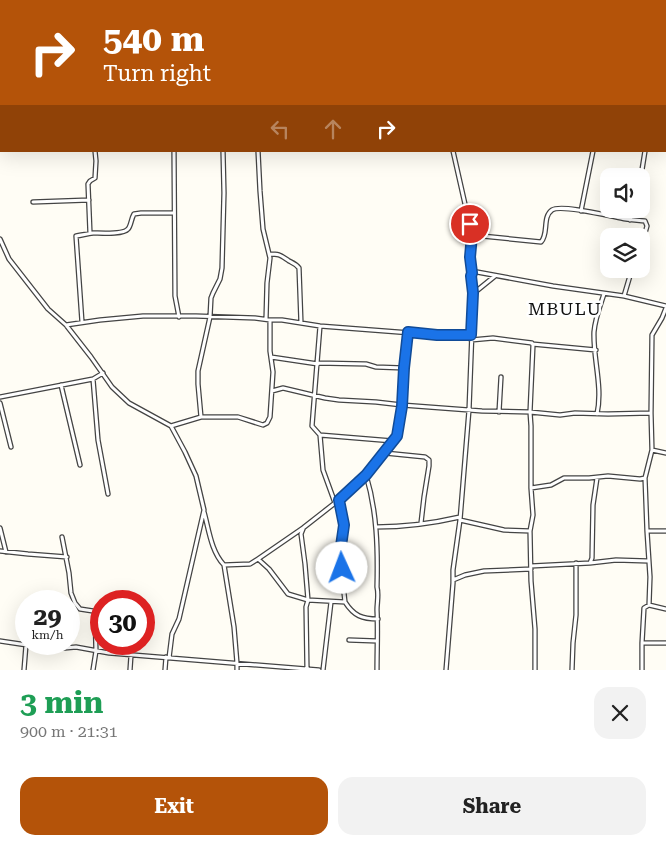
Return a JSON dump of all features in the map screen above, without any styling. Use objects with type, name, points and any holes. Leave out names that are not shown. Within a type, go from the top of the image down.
[{"type":"street","points":[[90,233],[88,182],[94,179],[96,174],[95,152]]},
{"type":"street","points":[[174,152],[178,317]]},
{"type":"street","points":[[201,417],[198,371],[210,317],[211,298],[220,279],[222,268],[223,152]]},
{"type":"street","points":[[258,152],[263,229],[269,254],[266,320]]},
{"type":"street","points":[[446,670],[453,570],[460,519],[469,410],[473,293],[470,257],[472,235],[453,152]]},
{"type":"street","points":[[581,210],[593,152]]},
{"type":"street","points":[[642,168],[645,152]]},
{"type":"street","points":[[33,202],[89,200]]},
{"type":"street","points":[[472,235],[541,242],[544,238],[548,218],[552,210],[556,208],[581,210],[630,220],[645,221],[646,228]]},
{"type":"street","points":[[82,322],[76,236],[90,233],[127,231],[130,228],[131,219],[134,214],[174,212]]},
{"type":"street","points":[[0,239],[8,259],[48,309],[66,325],[112,387],[129,403],[171,426],[196,476],[213,545],[220,561],[224,565],[234,627],[237,670]]},
{"type":"street","points":[[269,254],[282,255],[299,268],[301,323]]},
{"type":"street","points":[[472,273],[477,272],[553,286],[624,296],[666,307],[652,335],[652,450],[645,478],[650,577],[648,605],[644,608],[643,613],[642,670]]},
{"type":"street","points":[[473,293],[495,276]]},
{"type":"street","points":[[624,296],[629,278]]},
{"type":"street","points":[[597,414],[599,405],[594,334],[604,294]]},
{"type":"street","points":[[66,325],[143,316],[210,317],[282,320],[320,326],[437,335],[471,335]]},
{"type":"street","points":[[171,426],[201,417],[238,417],[263,425],[269,420],[273,366],[270,356],[270,320]]},
{"type":"street","points":[[320,326],[312,426],[320,435],[322,470],[335,503]]},
{"type":"street","points":[[224,565],[250,564],[303,528],[339,500],[366,475],[385,453],[397,436],[402,406],[408,332]]},
{"type":"street","points":[[471,340],[493,338],[596,350]]},
{"type":"street","points":[[532,344],[534,350],[530,412],[533,515],[530,531],[535,670]]},
{"type":"street","points":[[270,356],[318,363],[366,364],[376,367],[404,368]]},
{"type":"street","points":[[0,397],[93,379],[103,373]]},
{"type":"street","points":[[499,412],[501,377]]},
{"type":"street","points":[[93,379],[98,440],[108,494]]},
{"type":"street","points":[[61,385],[80,465]]},
{"type":"street","points":[[272,391],[283,388],[339,400],[499,412],[530,412],[560,415],[575,413],[651,413]]},
{"type":"street","points":[[0,403],[11,447]]},
{"type":"street","points":[[320,435],[394,441]]},
{"type":"street","points":[[652,450],[666,453]]},
{"type":"street","points":[[385,453],[425,457],[429,460],[421,523]]},
{"type":"street","points":[[366,475],[371,493],[376,527],[377,587],[379,595],[377,609],[377,670]]},
{"type":"street","points":[[531,488],[551,485],[564,478],[608,476],[645,478]]},
{"type":"street","points":[[590,563],[592,558],[593,505],[597,478]]},
{"type":"street","points":[[339,500],[344,525],[340,557],[346,602],[349,609],[355,614],[364,618],[378,619]]},
{"type":"street","points":[[165,670],[171,637],[179,619],[204,510]]},
{"type":"street","points":[[376,527],[460,519],[504,530],[530,531]]},
{"type":"street","points":[[0,528],[6,552]]},
{"type":"street","points":[[303,528],[301,534],[308,600],[306,607],[307,670]]},
{"type":"street","points":[[647,531],[666,531]]},
{"type":"street","points":[[62,537],[75,603],[80,609],[90,611]]},
{"type":"street","points":[[0,551],[67,557]]},
{"type":"street","points":[[258,559],[269,569],[288,594],[308,600],[346,602]]},
{"type":"street","points":[[453,580],[478,572],[616,560],[648,561]]},
{"type":"street","points":[[572,670],[572,643],[576,616],[576,563]]},
{"type":"street","points":[[323,670],[331,602]]},
{"type":"street","points":[[648,605],[666,609]]},
{"type":"street","points":[[349,640],[377,641]]},
{"type":"street","points":[[0,641],[15,643]]},
{"type":"street","points":[[642,643],[666,643]]},
{"type":"street","points":[[24,670],[25,655]]},
{"type":"street","points":[[93,670],[95,655]]},
{"type":"street","points":[[130,670],[131,655],[237,663],[274,668],[319,670]]},
{"type":"district","name":"MBULU","points":[[565,309]]},
{"type":"route","points":[[342,568],[340,557],[344,525],[339,500],[366,475],[397,436],[402,406],[408,332],[437,335],[471,335],[473,293],[470,257],[472,235],[470,224]]}]
